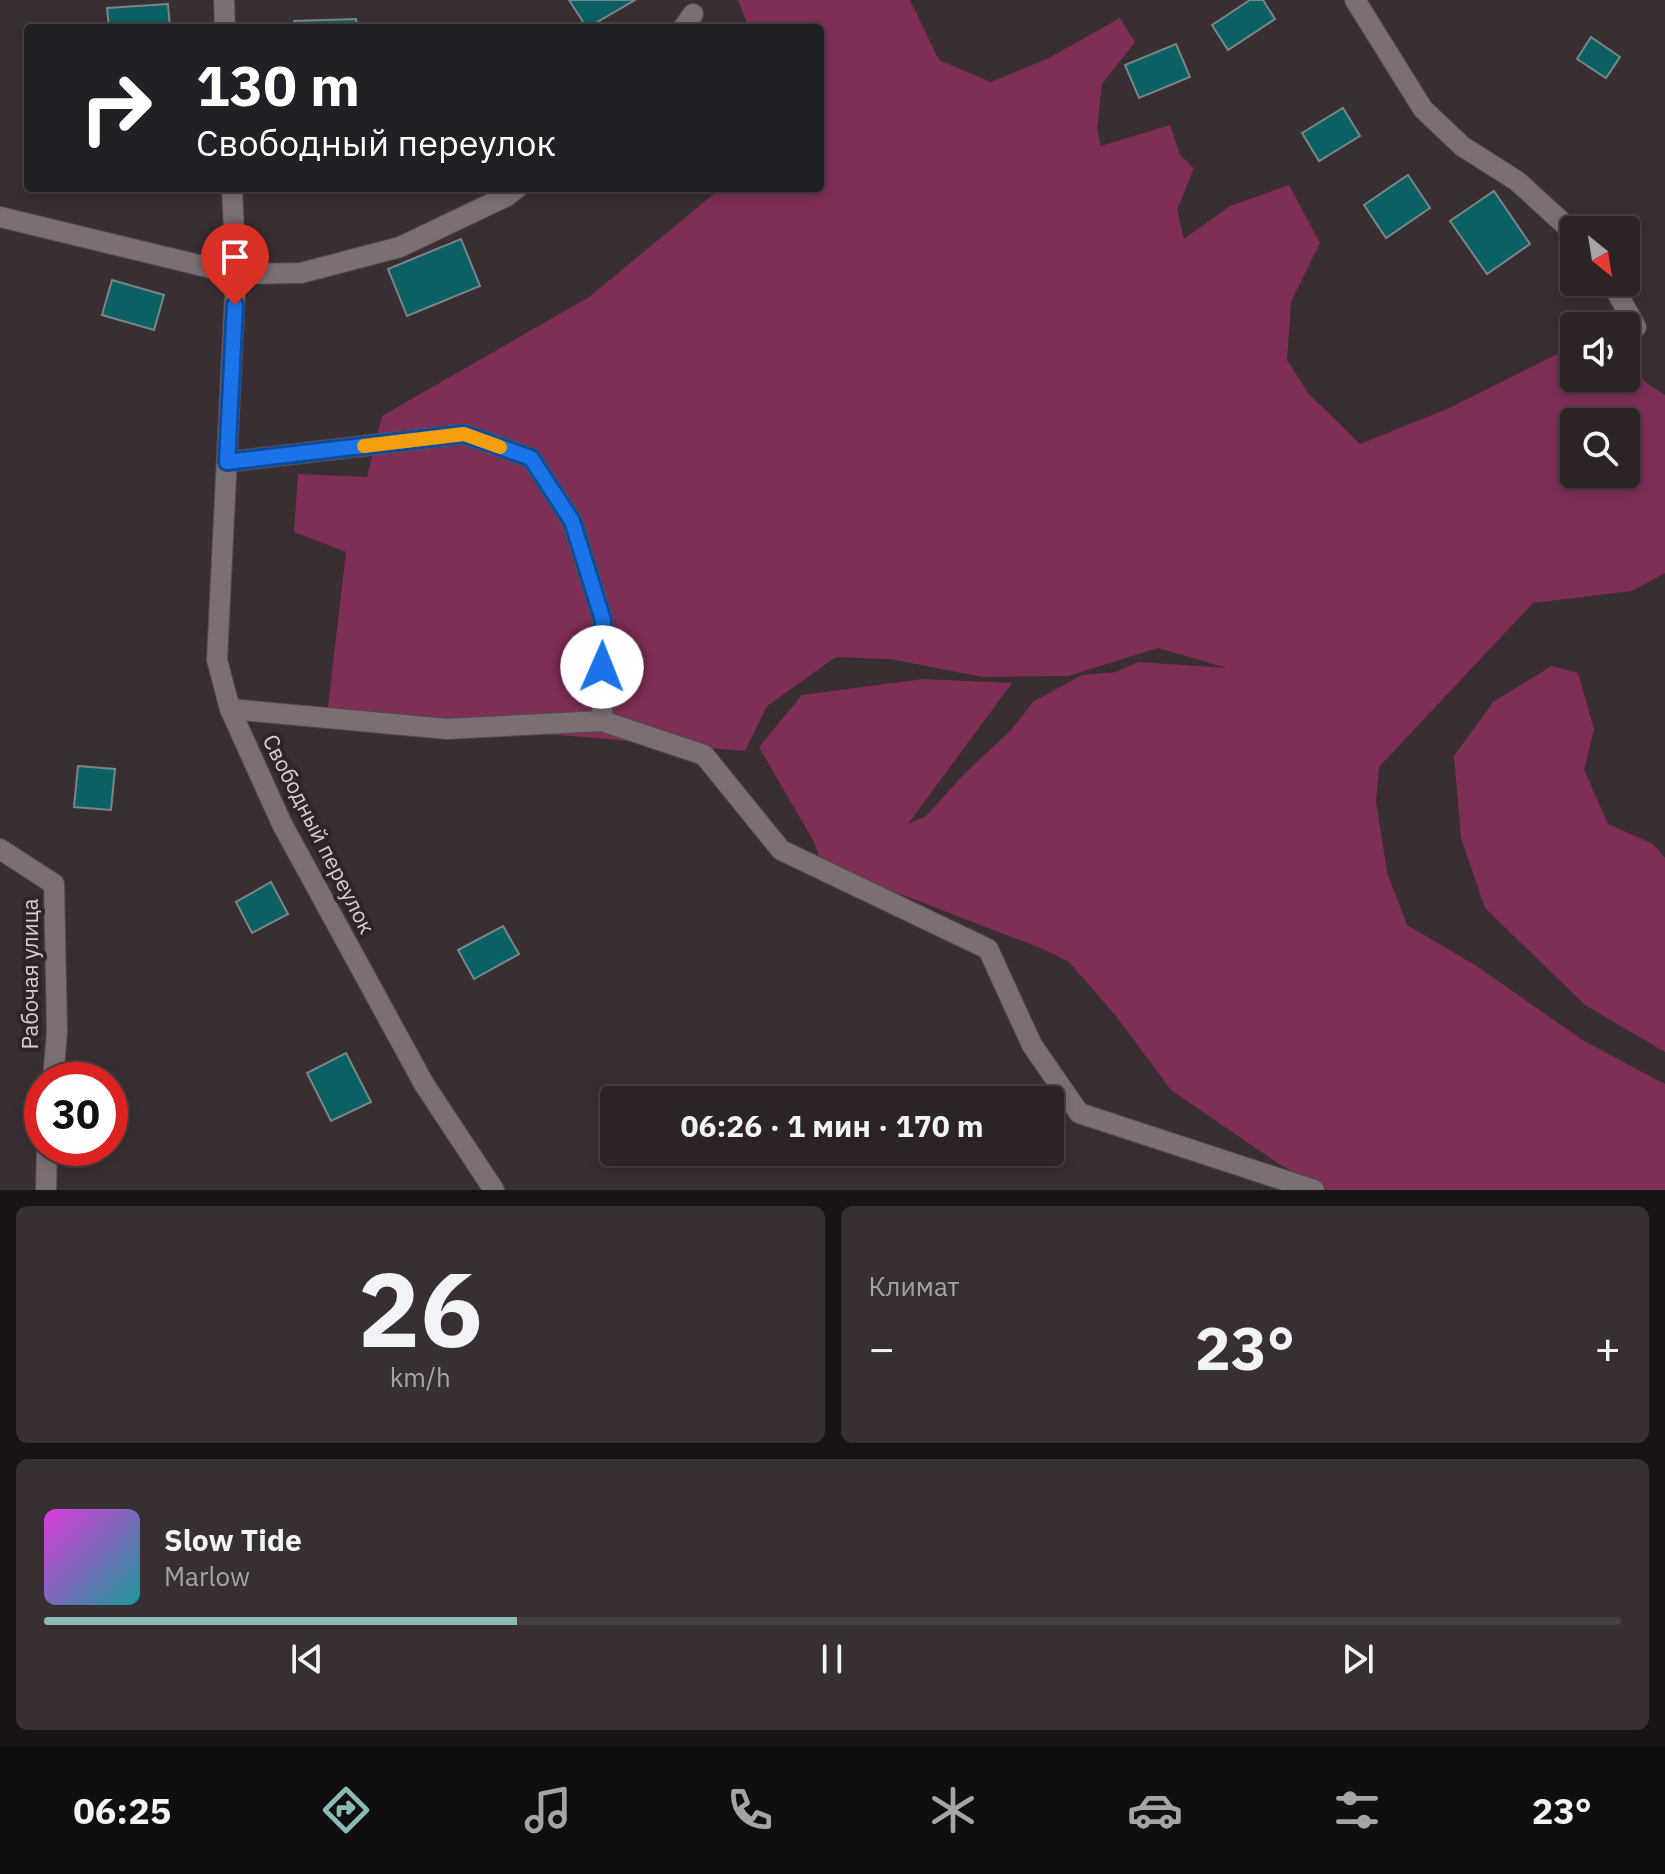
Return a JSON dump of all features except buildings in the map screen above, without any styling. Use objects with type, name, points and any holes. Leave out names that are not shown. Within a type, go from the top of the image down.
[{"type":"street","points":[[224,0],[225,24]]},
{"type":"street","points":[[1355,0],[1423,109],[1462,146],[1517,181],[1560,220]]},
{"type":"street","name":"Свободный переулок","points":[[232,192],[236,274],[217,660],[230,709],[282,824],[424,1084],[494,1190]]},
{"type":"street","points":[[0,217],[236,274],[301,273],[400,247],[512,192]]},
{"type":"street","points":[[227,462],[464,434],[531,458],[572,521],[603,620],[602,721]]},
{"type":"street","points":[[230,709],[447,729],[602,721],[704,755],[781,850],[988,949],[1032,1045],[1079,1113],[1314,1190]]},
{"type":"street","name":"Рабочая улица","points":[[0,849],[54,884],[57,1031],[54,1062]]},
{"type":"street","points":[[46,1190],[47,1166]]},
{"type":"shaded area","points":[[738,0],[910,0],[939,60],[991,82],[1047,59],[1120,18],[1135,42],[1102,84],[1097,129],[1101,146],[1170,125],[1180,155],[1194,168],[1177,210],[1184,239],[1230,206],[1289,185],[1320,243],[1291,302],[1287,360],[1308,393],[1360,444],[1447,409],[1560,353],[1560,392],[1640,392],[1640,375],[1645,382],[1665,395],[1665,573],[1632,591],[1533,603],[1379,767],[1376,801],[1387,872],[1407,925],[1475,965],[1584,1041],[1665,1084],[1665,1190],[1327,1190],[1279,1164],[1171,1090],[1116,1016],[1069,962],[1043,949],[822,864],[814,842],[759,747],[802,695],[923,679],[1012,683],[908,824],[926,816],[964,774],[1010,731],[1033,702],[1082,675],[1116,672],[1138,662],[1227,668],[1158,648],[1068,676],[983,677],[890,659],[836,657],[767,706],[745,751],[327,715],[346,552],[294,532],[298,474],[367,477],[382,416],[589,297],[716,192],[824,192],[824,24],[747,24]]},
{"type":"shaded area","points":[[1552,666],[1578,673],[1594,729],[1584,770],[1608,824],[1653,844],[1665,858],[1665,1052],[1585,1005],[1485,908],[1461,838],[1454,756],[1493,702]]},
{"type":"slow traffic","points":[[364,446],[464,434],[500,447]]},
{"type":"route","points":[[235,305],[227,462],[464,434],[531,458],[572,521],[603,620],[602,667]]}]
